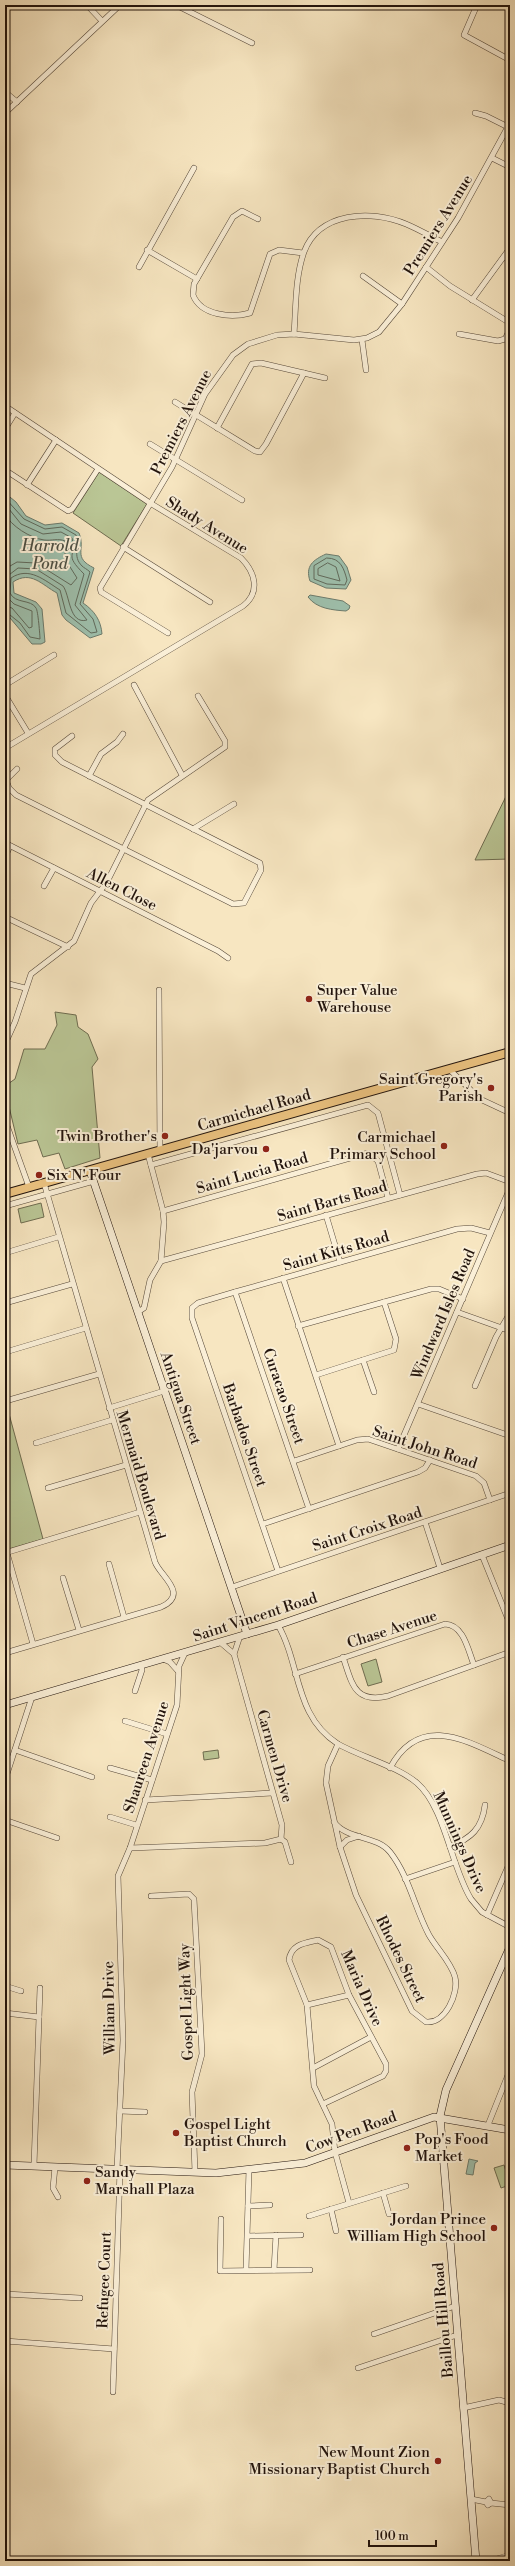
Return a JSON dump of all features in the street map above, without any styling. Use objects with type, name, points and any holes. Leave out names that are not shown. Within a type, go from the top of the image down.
[{"type":"main road","name":"Carmichael Road","points":[[5,1194],[510,1052]]},
{"type":"main road","name":"Antigua Street","points":[[90,1171],[247,1634]]},
{"type":"main road","name":"Saint Vincent Road","points":[[5,1705],[278,1625],[510,1545]]},
{"type":"main road","name":"Baillou Hill Road","points":[[476,2561],[440,2116],[445,2094],[510,1947]]},
{"type":"main road","name":"Cow Pen Road","points":[[5,2165],[195,2172],[249,2170],[305,2163],[424,2119],[440,2116]]},
{"type":"main road","points":[[440,2116],[510,2130]]},
{"type":"street","points":[[87,5],[102,21]]},
{"type":"street","points":[[5,114],[120,5]]},
{"type":"street","points":[[176,5],[252,43]]},
{"type":"street","points":[[477,5],[464,35],[510,60]]},
{"type":"street","points":[[5,92],[17,102]]},
{"type":"street","points":[[475,113],[509,125]]},
{"type":"street","name":"Premiers Avenue","points":[[168,633],[100,591],[103,580],[176,460],[195,414],[212,383],[233,354],[248,344],[262,339],[294,334],[362,340],[379,332],[402,304],[442,242],[492,158],[509,125]]},
{"type":"street","points":[[492,158],[510,167]]},
{"type":"street","points":[[139,266],[194,168]]},
{"type":"street","points":[[258,219],[242,211],[235,214],[197,279],[193,288],[193,295],[205,310],[220,314],[249,313],[253,310],[270,254],[279,250],[303,253]]},
{"type":"street","points":[[294,334],[303,253],[309,240],[326,223],[355,217],[383,218],[405,224],[442,242]]},
{"type":"street","points":[[472,300],[505,257],[510,248]]},
{"type":"street","points":[[147,250],[197,279]]},
{"type":"street","points":[[505,257],[510,261]]},
{"type":"street","points":[[426,267],[510,326],[505,339],[498,342],[459,334]]},
{"type":"street","points":[[364,276],[402,304]]},
{"type":"street","points":[[362,340],[366,370]]},
{"type":"street","points":[[218,428],[252,364],[261,363],[325,378]]},
{"type":"street","points":[[174,402],[255,451],[260,452],[304,373]]},
{"type":"street","name":"Shady Avenue","points":[[5,406],[150,503],[241,558],[248,565],[254,579],[254,588],[251,598],[243,606],[5,748]]},
{"type":"street","points":[[5,429],[15,413]]},
{"type":"street","points":[[27,485],[56,440]]},
{"type":"street","points":[[150,444],[242,500]]},
{"type":"street","points":[[5,470],[58,507],[70,511],[98,469]]},
{"type":"street","points":[[123,547],[210,602]]},
{"type":"street","points":[[5,685],[54,655]]},
{"type":"street","points":[[134,685],[182,775]]},
{"type":"street","points":[[5,695],[28,734]]},
{"type":"street","points":[[5,1044],[15,1022],[25,988],[31,974],[37,968],[68,947],[77,936],[99,891],[107,882],[145,805],[153,794],[214,756],[226,746],[198,696]]},
{"type":"street","points":[[89,776],[101,754],[117,742],[123,734]]},
{"type":"street","points":[[17,769],[6,780],[13,793],[233,904],[242,904],[261,870],[260,863],[67,765],[55,755],[56,746],[72,736]]},
{"type":"street","points":[[193,830],[234,804]]},
{"type":"street","name":"Allen Close","points":[[5,843],[218,951],[228,958]]},
{"type":"street","points":[[5,857],[10,846]]},
{"type":"street","points":[[44,886],[54,868]]},
{"type":"street","points":[[5,917],[68,947]]},
{"type":"street","points":[[5,983],[25,988]]},
{"type":"street","points":[[159,990],[160,1151]]},
{"type":"street","points":[[450,1070],[480,1100],[510,1113]]},
{"type":"street","points":[[357,1095],[359,1106]]},
{"type":"street","points":[[151,1165],[359,1106],[368,1105],[377,1111],[400,1195]]},
{"type":"street","points":[[5,1120],[29,1187]]},
{"type":"street","name":"Saint Lucia Road","points":[[163,1211],[368,1153],[378,1161],[388,1198]]},
{"type":"street","points":[[138,1312],[144,1309],[150,1280],[161,1261],[163,1211],[148,1154]]},
{"type":"street","name":"Saint Barts Road","points":[[161,1261],[482,1173],[510,1182]]},
{"type":"street","points":[[5,1206],[94,1182]]},
{"type":"street","name":"Mermaid Boulevard","points":[[5,1653],[163,1606],[170,1601],[172,1594],[171,1582],[155,1562],[58,1237],[44,1184]]},
{"type":"street","name":"Windward Isles Road","points":[[398,1449],[490,1234],[507,1202],[510,1188]]},
{"type":"street","points":[[326,1215],[340,1262]]},
{"type":"street","name":"Saint Kitts Road","points":[[192,1308],[196,1304],[235,1292],[461,1228],[473,1228],[490,1234]]},
{"type":"street","points":[[5,1253],[58,1237]]},
{"type":"street","points":[[283,1278],[339,1446]]},
{"type":"street","points":[[5,1303],[72,1284]]},
{"type":"street","points":[[298,1326],[434,1289],[463,1299]]},
{"type":"street","name":"Curacao Street","points":[[235,1292],[294,1461],[309,1509]]},
{"type":"street","points":[[316,1375],[392,1351],[396,1346],[396,1339],[384,1302]]},
{"type":"street","name":"Barbados Street","points":[[192,1308],[192,1318],[278,1571]]},
{"type":"street","points":[[457,1312],[510,1331]]},
{"type":"street","points":[[475,1386],[510,1313]]},
{"type":"street","points":[[9,1351],[86,1328]]},
{"type":"street","points":[[363,1360],[374,1392]]},
{"type":"street","points":[[9,1400],[99,1374]]},
{"type":"street","points":[[109,1408],[164,1391]]},
{"type":"street","points":[[418,1404],[510,1436]]},
{"type":"street","points":[[36,1443],[112,1420]]},
{"type":"street","name":"Saint John Road","points":[[294,1461],[365,1439],[479,1477],[484,1483],[490,1500]]},
{"type":"street","points":[[263,1524],[418,1472],[425,1468],[430,1460]]},
{"type":"street","points":[[48,1488],[126,1465]]},
{"type":"street","name":"Saint Croix Road","points":[[232,1587],[510,1493]]},
{"type":"street","points":[[33,1644],[6,1553],[140,1512]]},
{"type":"street","points":[[425,1522],[440,1568]]},
{"type":"street","points":[[482,1554],[510,1624]]},
{"type":"street","points":[[109,1564],[124,1617]]},
{"type":"street","points":[[63,1578],[80,1630]]},
{"type":"street","name":"Chase Avenue","points":[[295,1674],[343,1657],[448,1624],[460,1630],[474,1665]]},
{"type":"street","name":"Munnings Drive","points":[[278,1625],[286,1640],[295,1674],[310,1717],[324,1734],[338,1744],[411,1779],[425,1792],[436,1810],[468,1895],[478,1908],[487,1915],[510,1927]]},
{"type":"street","points":[[220,1642],[234,1654],[240,1636]]},
{"type":"street","points":[[343,1657],[356,1690],[371,1698],[388,1696],[510,1652]]},
{"type":"street","name":"Shaureen Avenue","points":[[130,1848],[136,1825],[178,1697],[178,1672],[185,1653]]},
{"type":"street","name":"Carmen Drive","points":[[234,1654],[282,1825],[281,1839],[285,1842],[291,1862]]},
{"type":"street","points":[[163,1659],[170,1662],[178,1672]]},
{"type":"street","points":[[136,1691],[142,1670],[141,1665]]},
{"type":"street","points":[[5,1780],[32,1697]]},
{"type":"street","points":[[125,1720],[167,1734]]},
{"type":"street","points":[[390,1768],[394,1760],[412,1742],[438,1735],[464,1740],[510,1761]]},
{"type":"street","name":"Rhodes Street","points":[[334,1822],[342,1829],[374,1841],[389,1851],[405,1879],[419,1914],[455,1980],[455,1990],[447,2011],[441,2019],[436,2022],[422,2020],[410,2008],[356,1895],[340,1847],[334,1822],[326,1778],[338,1744]]},
{"type":"street","points":[[14,1750],[92,1777]]},
{"type":"street","points":[[110,1768],[152,1780]]},
{"type":"street","points":[[145,1800],[272,1793]]},
{"type":"street","points":[[450,1847],[467,1839],[478,1830],[485,1805]]},
{"type":"street","points":[[110,1817],[136,1825]]},
{"type":"street","points":[[5,1820],[56,1838]]},
{"type":"street","points":[[340,1847],[347,1840],[359,1836]]},
{"type":"street","points":[[130,1848],[265,1843],[281,1839]]},
{"type":"street","name":"William Drive","points":[[119,2169],[123,2040],[117,1881],[120,1866],[130,1848]]},
{"type":"street","points":[[405,1879],[455,1862]]},
{"type":"street","points":[[487,1915],[510,1862]]},
{"type":"street","name":"Gospel Light Way","points":[[152,1896],[189,1894],[194,1899],[202,2054],[192,2092],[195,2172]]},
{"type":"street","name":"Maria Drive","points":[[323,2104],[382,2076],[386,2071],[386,2064],[349,1995],[330,1947],[318,1940],[296,1946],[290,1952],[289,1960],[307,2005],[314,2086],[332,2124],[335,2152],[349,2204]]},
{"type":"street","points":[[5,1986],[21,1991]]},
{"type":"street","points":[[34,2166],[40,1988]]},
{"type":"street","points":[[307,2005],[349,1995]]},
{"type":"street","points":[[5,2013],[39,2017]]},
{"type":"street","points":[[313,2068],[371,2037]]},
{"type":"street","points":[[488,2125],[509,2077],[510,2070]]},
{"type":"street","points":[[120,2111],[145,2112]]},
{"type":"street","points":[[55,2166],[53,2188],[58,2197]]},
{"type":"street","name":"Refugee Court","points":[[112,2392],[119,2169]]},
{"type":"street","points":[[246,2270],[249,2170]]},
{"type":"street","points":[[309,2216],[406,2186]]},
{"type":"street","points":[[383,2193],[389,2214]]},
{"type":"street","points":[[248,2206],[270,2205]]},
{"type":"street","points":[[331,2209],[336,2231]]},
{"type":"street","points":[[221,2219],[220,2271],[310,2270]]},
{"type":"street","points":[[274,2270],[276,2235]]},
{"type":"street","points":[[248,2236],[301,2235]]},
{"type":"street","points":[[5,2294],[80,2298]]},
{"type":"street","points":[[374,2334],[455,2306]]},
{"type":"street","points":[[358,2368],[457,2335]]},
{"type":"street","points":[[5,2341],[114,2349]]},
{"type":"street","points":[[463,2408],[499,2400],[510,2403]]},
{"type":"street","points":[[470,2499],[510,2505]]},
{"type":"street","points":[[490,2561],[510,2555]]},
{"type":"shaded area","points":[[99,472],[147,504],[121,546],[73,513]]},
{"type":"shaded area","points":[[510,788],[510,859],[475,860]]},
{"type":"shaded area","points":[[55,1012],[76,1015],[78,1027],[88,1034],[98,1059],[92,1067],[100,1158],[65,1169],[59,1153],[43,1157],[37,1140],[18,1144],[5,1090],[5,1086],[15,1079],[24,1049],[45,1049],[57,1025]]},
{"type":"shaded area","points":[[41,1203],[44,1217],[21,1223],[18,1209]]},
{"type":"shaded area","points":[[5,1399],[43,1539],[5,1550]]},
{"type":"shaded area","points":[[376,1659],[382,1682],[368,1686],[361,1664]]},
{"type":"shaded area","points":[[218,1750],[219,1758],[204,1760],[203,1752]]},
{"type":"shaded area","points":[[504,2165],[510,2185],[501,2188],[494,2168]]},
{"type":"water","name":"Harrold Pond","points":[[5,493],[16,502],[26,516],[45,525],[62,523],[79,533],[81,539],[81,557],[87,564],[94,568],[83,603],[91,609],[97,617],[102,634],[90,638],[66,620],[62,615],[57,593],[31,578],[19,579],[13,582],[14,593],[36,602],[42,609],[45,642],[41,644],[32,644],[5,612]]},
{"type":"water","points":[[326,554],[339,556],[347,567],[351,580],[346,589],[326,588],[310,581],[309,567],[314,561]]},
{"type":"water","points":[[310,595],[343,601],[350,606],[346,611],[326,608],[312,601],[308,597]]},
{"type":"water","points":[[469,2159],[478,2161],[475,2163],[473,2175],[466,2174]]},
{"type":"place","name":"Super Value Warehouse","points":[[309,999]]},
{"type":"place","name":"Saint Gregory's Parish","points":[[491,1088]]},
{"type":"place","name":"Twin Brother's","points":[[165,1136]]},
{"type":"place","name":"Carmichael Primary School","points":[[444,1146]]},
{"type":"place","name":"Da'jarvou","points":[[266,1149]]},
{"type":"place","name":"Six N' Four","points":[[39,1175]]},
{"type":"place","name":"Gospel Light Baptist Church","points":[[176,2133]]},
{"type":"place","name":"Pop's Food Market","points":[[407,2148]]},
{"type":"place","name":"Sandy Marshall Plaza","points":[[87,2181]]},
{"type":"place","name":"Jordan Prince William High School","points":[[494,2228]]},
{"type":"place","name":"New Mount Zion Missionary Baptist Church","points":[[438,2461]]}]
